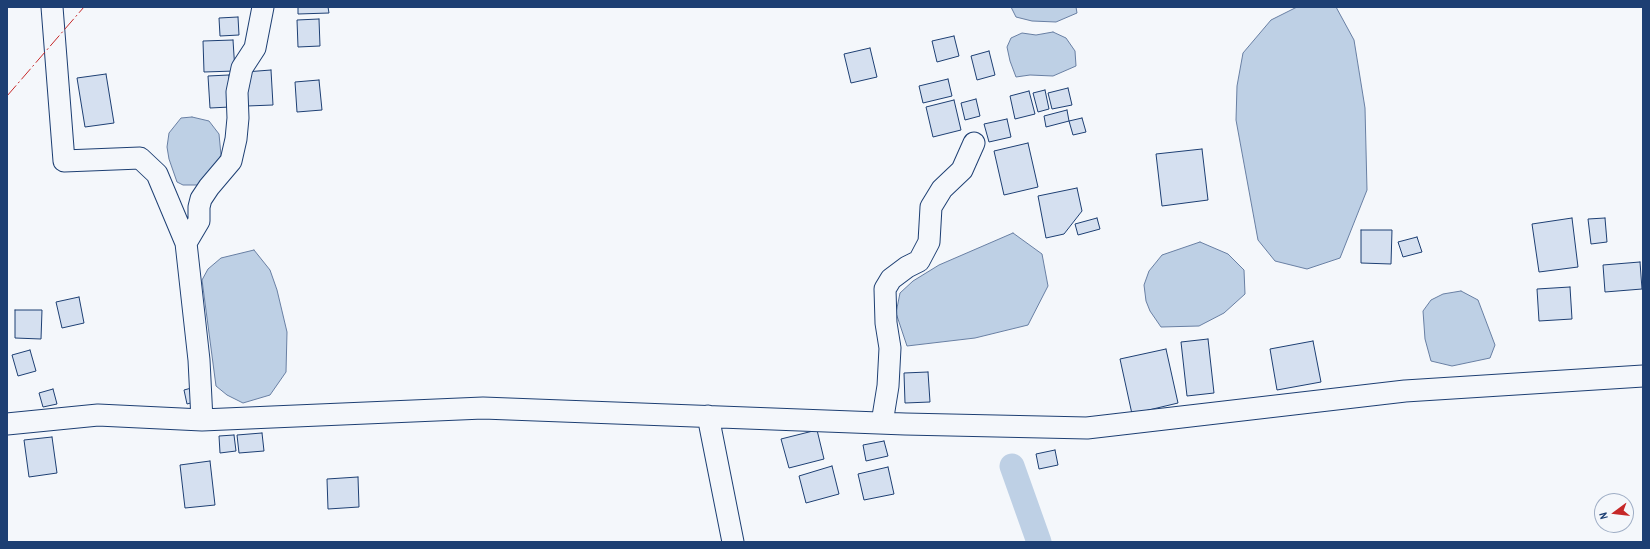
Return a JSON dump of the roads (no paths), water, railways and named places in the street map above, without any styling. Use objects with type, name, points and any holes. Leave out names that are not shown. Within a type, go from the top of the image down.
[{"type":"street","points":[[52,7],[64,161],[140,158],[157,174],[186,243],[199,360],[202,420]]},
{"type":"street","points":[[186,243],[199,221],[199,207],[201,199],[208,187],[231,161],[236,140],[238,118],[237,92],[242,68],[255,48],[263,7]]},
{"type":"street","points":[[882,423],[888,386],[890,348],[886,323],[886,289],[891,279],[907,267],[920,261],[930,242],[931,207],[942,189],[962,170],[974,143]]},
{"type":"street","points":[[7,424],[98,415],[202,420],[483,408],[882,423],[1087,428],[1405,391],[1643,376]]},
{"type":"street","points":[[708,416],[733,542]]},
{"type":"water","points":[[1011,7],[1076,7],[1077,13],[1056,22],[1032,21],[1016,17]]},
{"type":"water","points":[[1297,7],[1336,7],[1354,40],[1365,108],[1367,190],[1340,258],[1307,269],[1275,261],[1258,240],[1236,120],[1237,86],[1243,53],[1271,20]]},
{"type":"water","points":[[1053,32],[1066,38],[1075,51],[1076,66],[1053,76],[1030,75],[1016,77],[1007,47],[1011,38],[1022,33],[1036,35]]},
{"type":"water","points":[[192,117],[209,121],[219,134],[221,155],[211,174],[197,185],[183,185],[177,182],[169,159],[167,147],[169,133],[181,118]]},
{"type":"water","points":[[1013,233],[1042,254],[1048,286],[1028,325],[975,338],[907,346],[896,313],[900,293],[913,281],[939,265]]},
{"type":"water","points":[[1200,242],[1228,254],[1244,270],[1245,294],[1224,313],[1199,326],[1161,327],[1150,311],[1146,301],[1144,285],[1149,271],[1162,255]]},
{"type":"water","points":[[254,250],[270,270],[277,290],[287,332],[286,372],[270,395],[243,403],[227,395],[216,386],[202,280],[208,269],[221,258]]},
{"type":"water","points":[[1461,291],[1478,300],[1495,345],[1490,358],[1452,366],[1431,361],[1425,339],[1423,311],[1431,300],[1443,294]]},
{"type":"waterway","points":[[1012,466],[1039,542]]}]
